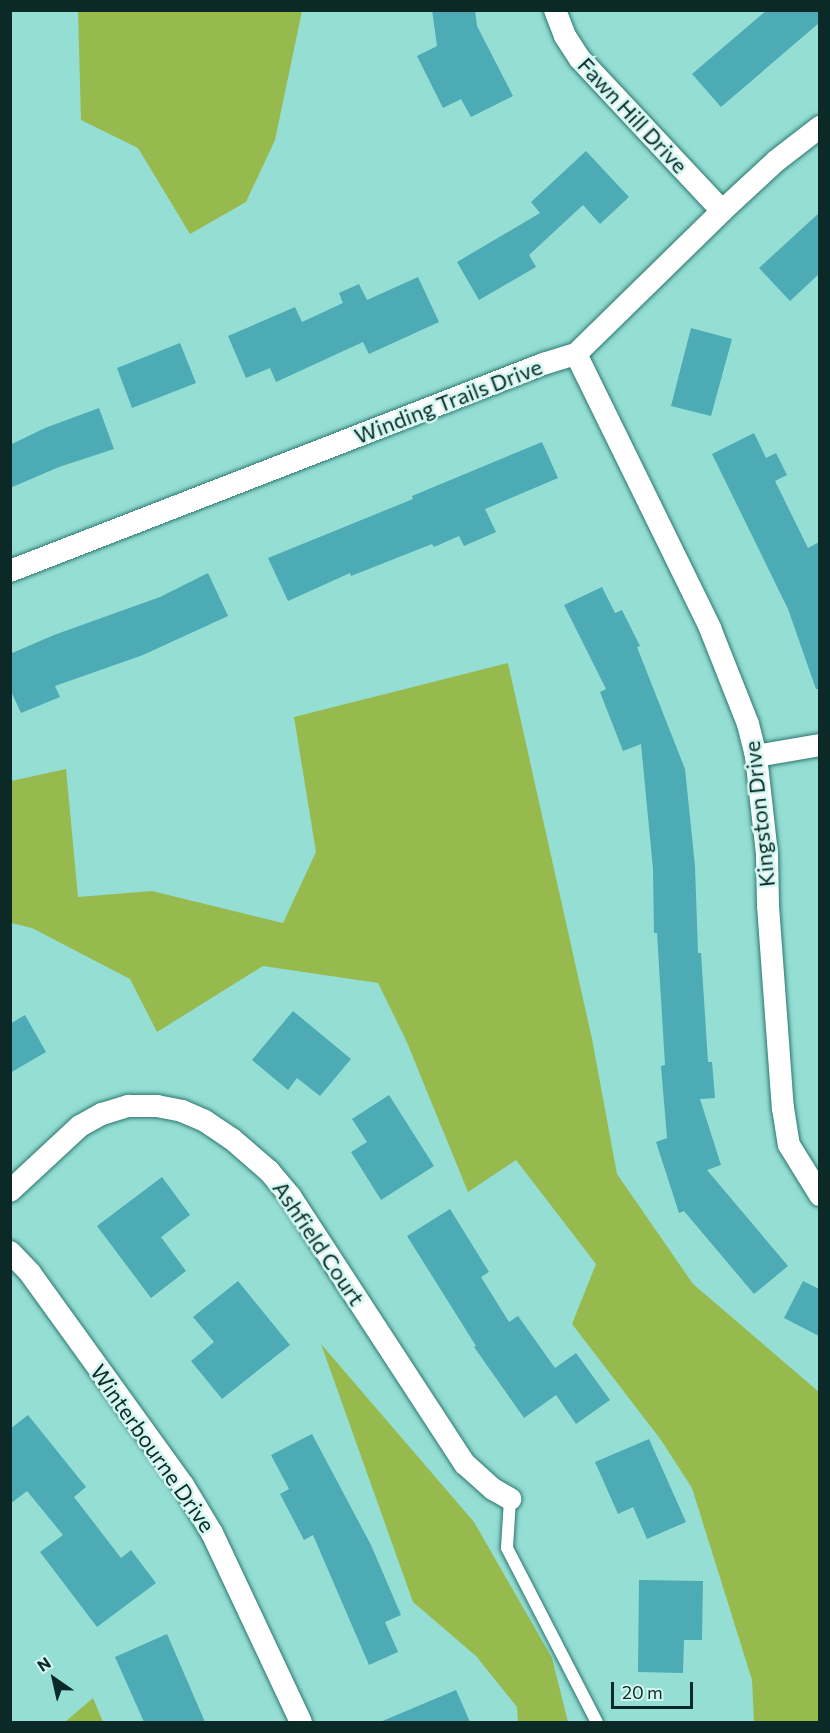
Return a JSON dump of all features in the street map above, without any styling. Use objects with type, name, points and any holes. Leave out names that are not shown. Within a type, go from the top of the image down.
[{"type":"street","name":"Fawn Hill Drive","points":[[555,10],[565,36],[580,59],[722,211]]},
{"type":"street","name":"Winding Trails Drive","points":[[10,571],[543,364],[576,354],[776,160],[819,127]]},
{"type":"street","name":"Kingston Drive","points":[[576,354],[710,628],[748,724],[756,756],[767,854],[768,906],[783,1108],[789,1145],[819,1196]]},
{"type":"street","points":[[756,756],[819,745]]},
{"type":"street","name":"Ashfield Court","points":[[10,1191],[80,1126],[102,1114],[129,1106],[157,1106],[182,1111],[205,1121],[232,1139],[269,1171],[290,1196],[465,1464],[493,1490],[510,1499]]},
{"type":"street","name":"Winterbourne Drive","points":[[10,1252],[30,1273],[183,1485],[212,1533],[301,1722]]},
{"type":"lane","points":[[510,1499],[507,1548],[597,1722]]},
{"type":"green space","points":[[78,11],[302,11],[275,140],[246,202],[190,234],[138,148],[81,120]]},
{"type":"green space","points":[[508,663],[592,1039],[617,1174],[693,1284],[819,1392],[819,1722],[754,1722],[752,1680],[692,1488],[661,1440],[572,1324],[596,1264],[516,1160],[468,1192],[406,1040],[378,983],[263,966],[157,1032],[130,979],[32,928],[11,923],[11,781],[66,769],[78,897],[152,891],[283,923],[316,852],[294,717]]},
{"type":"green space","points":[[321,1344],[474,1522],[552,1658],[568,1722],[518,1722],[517,1707],[476,1656],[413,1602]]},
{"type":"green space","points":[[93,1698],[103,1722],[65,1722]]},
{"type":"building","points":[[432,10],[475,10],[477,26],[513,96],[471,117],[461,99],[443,108],[417,56],[437,46]]},
{"type":"building","points":[[767,10],[819,10],[819,23],[721,107],[692,74]]},
{"type":"building","points":[[586,151],[629,197],[600,224],[583,205],[529,255],[536,267],[479,300],[457,262],[540,213],[531,202]]},
{"type":"building","points":[[819,213],[819,274],[790,301],[759,268]]},
{"type":"building","points":[[418,277],[439,322],[369,354],[363,342],[276,382],[270,368],[246,378],[228,336],[295,307],[302,322],[343,303],[339,293],[359,284],[367,300]]},
{"type":"building","points":[[691,328],[732,339],[711,416],[671,406]]},
{"type":"building","points":[[180,343],[196,383],[132,408],[117,368]]},
{"type":"building","points":[[99,408],[114,449],[59,467],[10,488],[10,445],[45,428]]},
{"type":"building","points":[[754,433],[766,458],[776,453],[787,475],[775,481],[808,548],[819,542],[819,689],[816,689],[788,609],[712,454]]},
{"type":"building","points":[[542,442],[558,478],[485,509],[496,532],[464,546],[459,536],[434,547],[432,544],[351,576],[350,573],[288,601],[268,558],[413,499],[412,496]]},
{"type":"building","points":[[208,573],[228,616],[143,655],[55,686],[60,697],[21,713],[10,689],[10,654],[54,635],[160,597]]},
{"type":"building","points":[[602,587],[615,613],[622,610],[640,646],[637,647],[685,769],[695,866],[698,953],[701,953],[708,1062],[712,1062],[715,1098],[700,1099],[721,1165],[707,1170],[788,1266],[754,1294],[684,1211],[679,1213],[656,1142],[667,1138],[661,1066],[665,1065],[657,933],[654,933],[653,869],[641,744],[623,751],[600,692],[606,689],[564,605]]},
{"type":"building","points":[[293,1011],[351,1059],[320,1096],[297,1078],[288,1090],[252,1060]]},
{"type":"building","points":[[25,1015],[46,1052],[10,1073],[10,1024]]},
{"type":"building","points":[[389,1095],[434,1166],[381,1200],[351,1152],[367,1142],[352,1119]]},
{"type":"building","points":[[162,1177],[190,1215],[161,1237],[186,1271],[151,1298],[97,1226]]},
{"type":"building","points":[[450,1209],[489,1272],[481,1277],[509,1322],[518,1316],[555,1368],[576,1353],[610,1400],[576,1424],[556,1395],[524,1418],[474,1347],[476,1346],[407,1236]]},
{"type":"building","points":[[238,1281],[290,1345],[222,1399],[191,1361],[214,1342],[193,1317]]},
{"type":"building","points":[[803,1281],[819,1289],[819,1336],[784,1318]]},
{"type":"building","points":[[28,1415],[86,1487],[74,1497],[121,1558],[131,1550],[156,1583],[97,1627],[40,1552],[63,1535],[27,1491],[10,1504],[10,1429]]},
{"type":"building","points":[[312,1434],[371,1545],[401,1615],[385,1622],[398,1652],[369,1665],[313,1535],[304,1540],[280,1494],[289,1489],[271,1455]]},
{"type":"building","points":[[649,1439],[686,1522],[647,1539],[633,1507],[618,1514],[595,1462]]},
{"type":"building","points":[[639,1580],[703,1581],[702,1640],[684,1640],[683,1673],[638,1672]]},
{"type":"building","points":[[167,1634],[205,1722],[144,1722],[115,1657]]},
{"type":"building","points":[[456,1690],[470,1722],[380,1722]]}]
